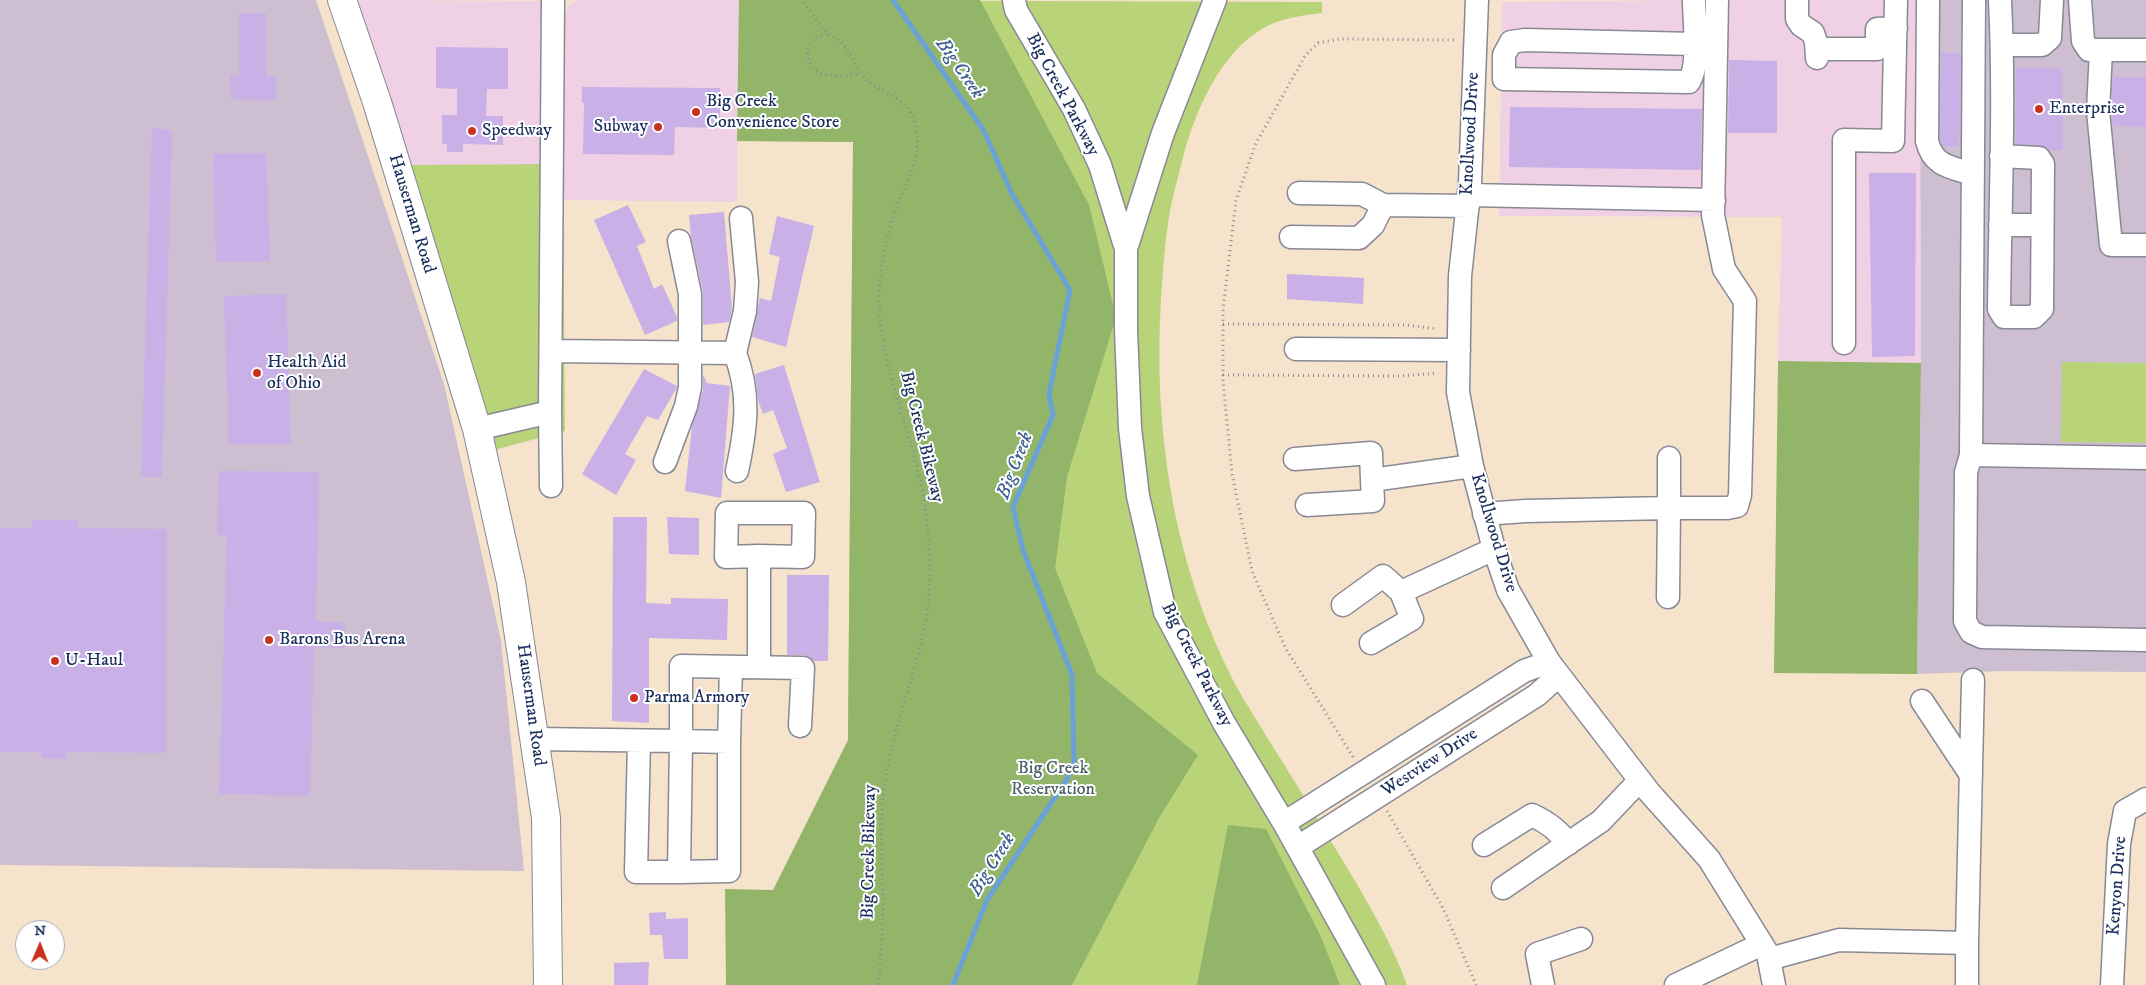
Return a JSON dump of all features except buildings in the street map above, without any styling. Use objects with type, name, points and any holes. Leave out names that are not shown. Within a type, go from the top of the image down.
[{"type":"main road","name":"Hauserman Road","points":[[342,0],[377,102],[477,429],[511,582],[546,818],[548,985]]},
{"type":"street","points":[[551,486],[553,0]]},
{"type":"street","name":"Big Creek Parkway","points":[[1014,0],[1016,10],[1074,109],[1100,165],[1126,249],[1126,330],[1130,428],[1138,496],[1165,612],[1224,724],[1298,847],[1374,985]]},
{"type":"street","name":"Big Creek Parkway","points":[[1126,249],[1163,133],[1215,0]]},
{"type":"street","name":"Knollwood Drive","points":[[1477,0],[1468,201],[1460,276],[1458,392],[1472,466],[1494,549],[1508,590],[1554,669],[1640,780],[1709,859],[1766,952],[1774,985]]},
{"type":"street","points":[[1474,78],[1689,82],[1694,73],[1694,0]]},
{"type":"street","points":[[1484,514],[1525,511],[1727,508],[1737,506],[1740,495],[1745,301],[1724,269],[1713,214],[1717,0]]},
{"type":"street","points":[[1797,0],[1797,19],[1801,25],[1813,33],[1817,54],[1877,49],[1877,29],[1896,28]]},
{"type":"street","points":[[1844,343],[1844,140],[1893,141],[1896,0]]},
{"type":"street","points":[[1928,0],[1926,141],[1930,154],[1943,164],[1973,174]]},
{"type":"street","points":[[1974,0],[1971,455],[1966,472],[1966,621],[1971,632],[1982,637],[2146,640]]},
{"type":"street","points":[[2000,0],[2002,44],[1999,309],[2004,317],[2034,317],[2042,309],[2042,164],[2039,158],[2001,156]]},
{"type":"street","points":[[2002,44],[2042,45],[2050,38],[2052,0]]},
{"type":"street","points":[[2080,0],[2083,41],[2089,50],[2146,50]]},
{"type":"street","points":[[1504,79],[1504,55],[1511,42],[1525,40],[1694,44]]},
{"type":"street","points":[[2101,50],[2098,111],[2111,245],[2146,245]]},
{"type":"street","points":[[1300,193],[1362,194],[1383,205],[1468,201],[1714,200]]},
{"type":"street","points":[[1291,237],[1359,238],[1373,224],[1383,205]]},
{"type":"street","points":[[737,471],[745,437],[747,416],[743,383],[735,353],[748,282],[741,218]]},
{"type":"street","points":[[2000,225],[2042,225]]},
{"type":"street","points":[[665,462],[686,406],[690,387],[690,294],[679,241]]},
{"type":"street","points":[[1296,349],[1459,350]]},
{"type":"street","points":[[551,350],[735,353]]},
{"type":"street","points":[[477,429],[550,412]]},
{"type":"street","points":[[1295,460],[1371,453],[1373,501],[1307,505]]},
{"type":"street","points":[[1971,455],[2146,458]]},
{"type":"street","points":[[1668,597],[1670,458]]},
{"type":"street","points":[[1372,480],[1472,466]]},
{"type":"street","points":[[1401,592],[1494,549]]},
{"type":"street","points":[[759,556],[759,667]]},
{"type":"street","points":[[1343,605],[1383,576],[1401,592],[1412,620],[1371,643]]},
{"type":"street","points":[[679,872],[681,666],[802,668],[800,726]]},
{"type":"street","points":[[639,741],[636,872],[729,871],[731,667]]},
{"type":"street","name":"Westview Drive","points":[[1284,823],[1524,671],[1554,669]]},
{"type":"street","name":"Westview Drive","points":[[1298,847],[1537,694],[1554,669]]},
{"type":"street","points":[[1967,985],[1973,680]]},
{"type":"street","points":[[1922,701],[1971,775]]},
{"type":"street","points":[[1458,713],[1474,735]]},
{"type":"street","points":[[535,739],[729,742]]},
{"type":"street","points":[[1378,764],[1394,786]]},
{"type":"street","points":[[1503,888],[1601,821],[1640,780]]},
{"type":"street","name":"Kenyon Drive","points":[[2112,985],[2119,844],[2125,811],[2146,799]]},
{"type":"street","points":[[1484,845],[1532,815],[1548,822],[1568,844]]},
{"type":"street","points":[[1543,985],[1537,954],[1581,939]]},
{"type":"street","points":[[1676,985],[1766,952],[1839,940],[1967,943]]},
{"type":"path","name":"Big Creek Bikeway","points":[[804,3],[828,34],[843,44],[860,74],[878,90],[900,100],[910,111],[916,126],[916,158],[896,210],[886,244],[879,295],[880,323],[893,383],[918,472],[927,526],[930,571],[926,623],[887,772],[881,811],[883,903],[878,985]]},
{"type":"path","points":[[828,34],[816,38],[809,45],[807,56],[811,66],[821,73],[835,76],[860,74]]},
{"type":"path","points":[[1223,324],[1407,325],[1439,330]]},
{"type":"path","points":[[1223,375],[1400,376],[1438,373]]},
{"type":"shaded area","points":[[0,0],[316,0],[444,384],[501,641],[524,871],[0,865]]},
{"type":"shaded area","points":[[353,0],[546,1],[543,166],[403,165]]},
{"type":"shaded area","points":[[577,0],[739,0],[737,202],[563,200],[563,17],[571,3]]},
{"type":"shaded area","points":[[1920,0],[1921,363],[1778,361],[1782,217],[1499,216],[1502,2]]},
{"type":"shaded area","points":[[1920,0],[2146,0],[2146,672],[2004,671],[1917,674],[1921,363]]},
{"type":"green space","name":"Big Creek Reservation","points":[[739,0],[1322,2],[1322,13],[1304,15],[1274,23],[1256,33],[1240,47],[1213,82],[1194,122],[1173,198],[1164,255],[1159,348],[1160,398],[1164,447],[1182,544],[1196,591],[1213,637],[1242,696],[1374,915],[1392,949],[1407,985],[841,985],[846,973],[853,142],[738,141]]},
{"type":"green space","name":"Big Creek Reservation","points":[[739,0],[980,0],[1089,205],[1116,317],[1067,477],[1055,568],[1097,673],[1198,755],[1159,818],[1072,985],[726,985],[725,889],[773,890],[848,740],[853,142],[737,141]]},
{"type":"green space","points":[[563,164],[565,431],[494,450],[403,165]]},
{"type":"green space","points":[[1778,361],[1921,363],[1917,674],[1774,673]]},
{"type":"green space","points":[[2062,362],[2146,363],[2146,443],[2061,442]]},
{"type":"green space","points":[[1228,825],[1266,829],[1321,937],[1340,985],[1197,985]]},
{"type":"waterway","name":"Big Creek","points":[[893,0],[984,131],[1012,194],[1070,290],[1049,394],[1053,415],[1013,507],[1023,550],[1072,675],[1074,763],[1067,779],[987,900],[953,985]]},
{"type":"place","name":"Enterprise","points":[[2039,109]]},
{"type":"place","name":"Big Creek Convenience Store","points":[[696,112]]},
{"type":"place","name":"Subway","points":[[658,127]]},
{"type":"place","name":"Speedway","points":[[472,131]]},
{"type":"place","name":"Health Aid of Ohio","points":[[257,373]]},
{"type":"place","name":"Barons Bus Arena","points":[[269,640]]},
{"type":"place","name":"U-Haul","points":[[55,661]]},
{"type":"place","name":"Parma Armory","points":[[634,698]]}]
